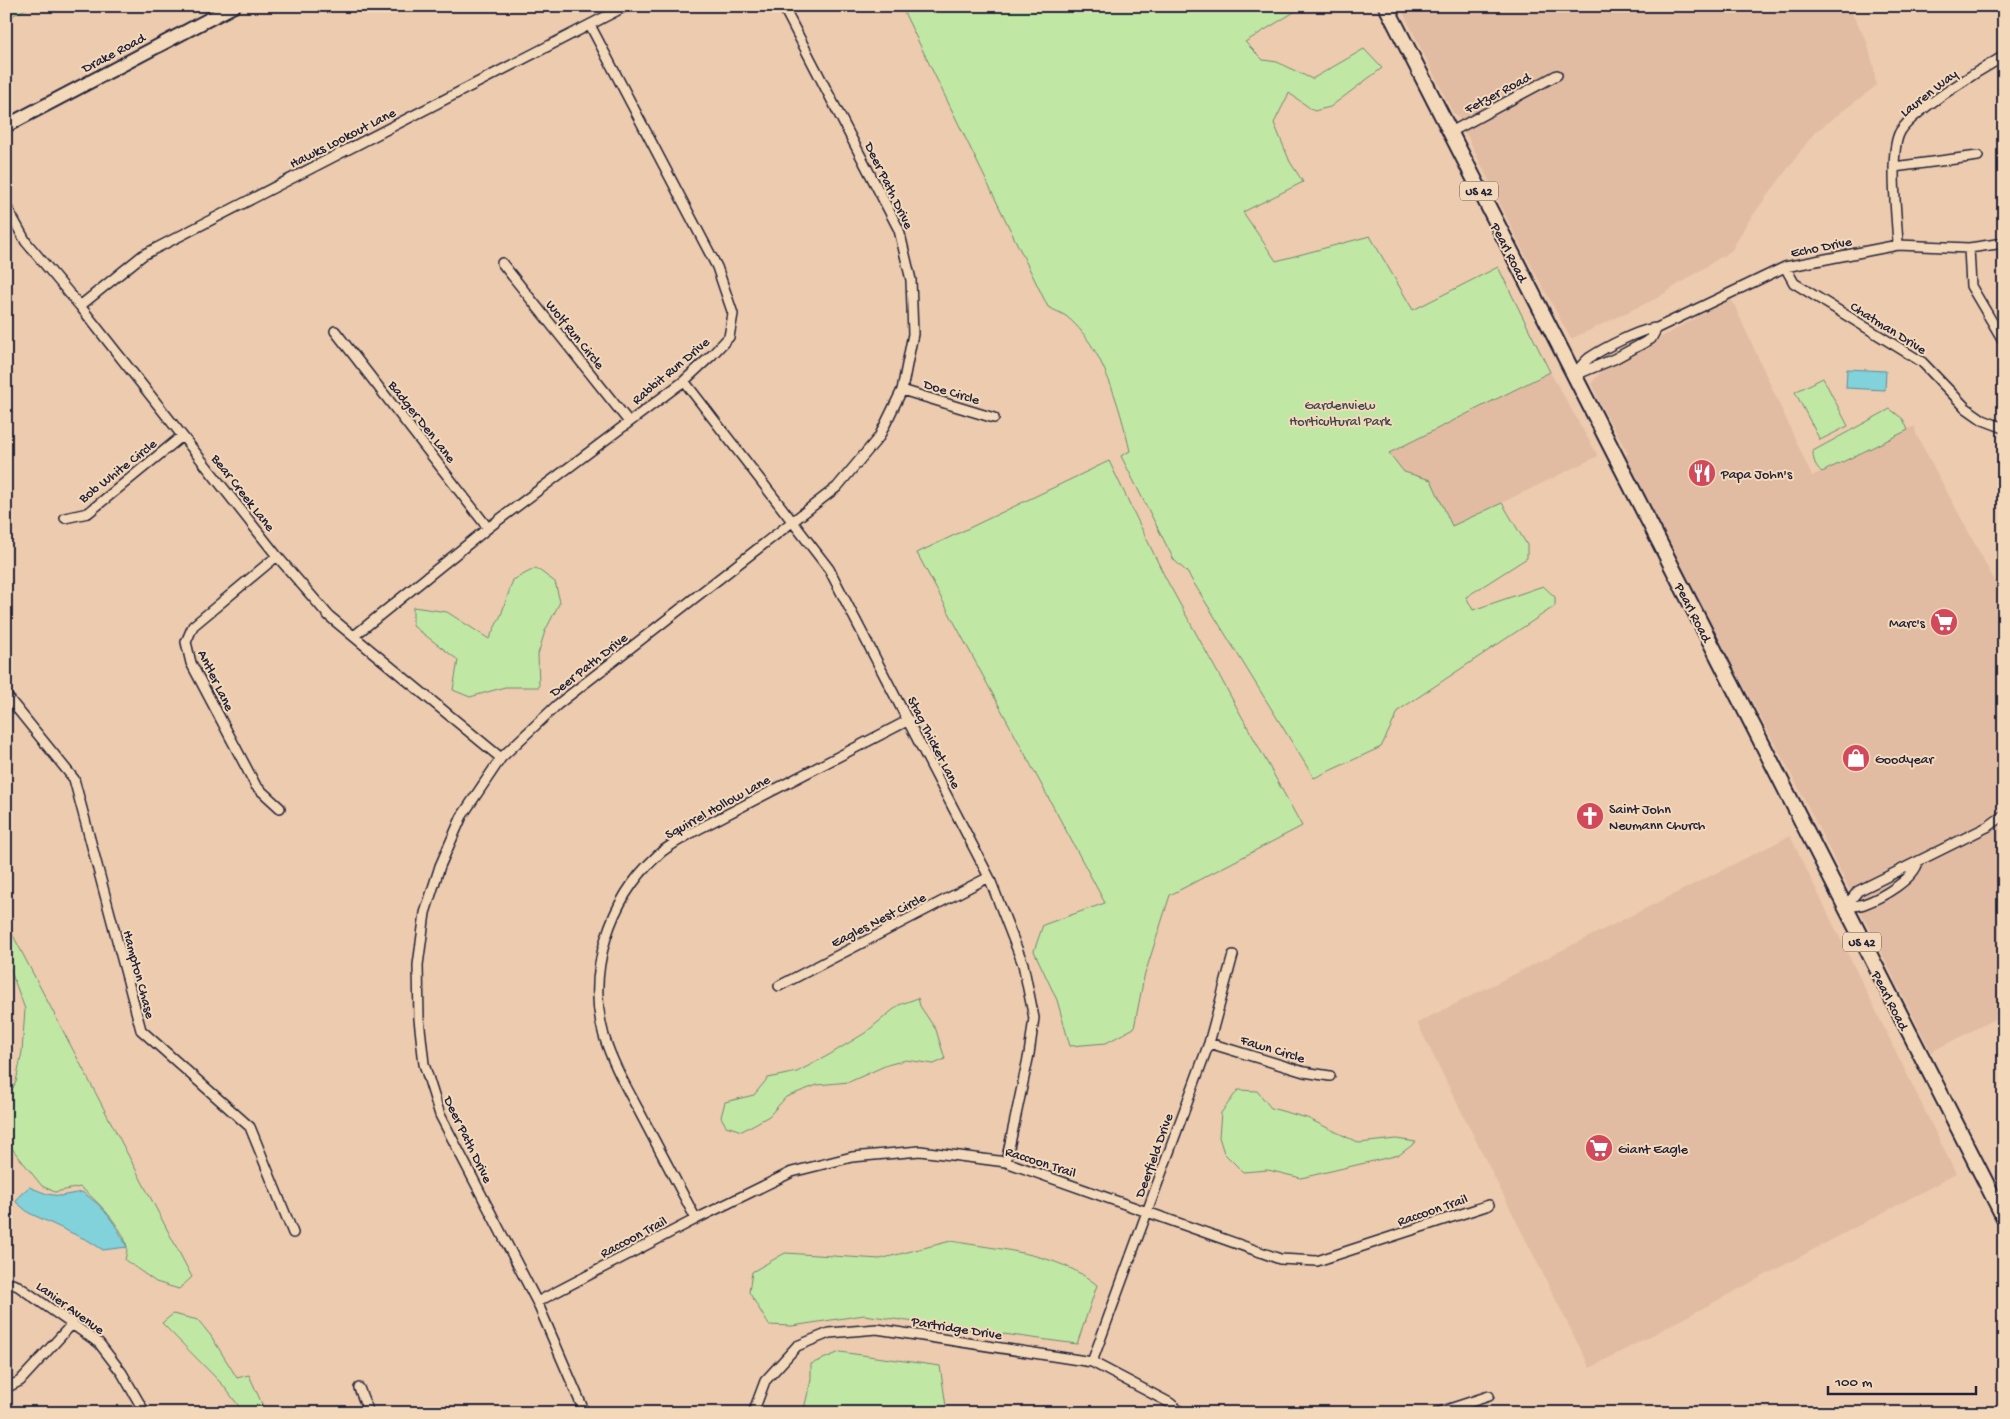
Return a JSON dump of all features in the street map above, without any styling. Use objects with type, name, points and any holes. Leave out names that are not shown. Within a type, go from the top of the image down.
[{"type":"main road","name":"Pearl Road","points":[[1386,6],[1449,133],[2004,1218]]},
{"type":"street","name":"Drake Road","points":[[6,126],[234,6]]},
{"type":"street","name":"Hawks Lookout Lane","points":[[80,306],[143,256],[626,6]]},
{"type":"street","name":"Deer Path Drive","points":[[585,1413],[537,1302],[440,1116],[424,1064],[419,1019],[418,965],[425,913],[440,866],[462,816],[502,758],[557,705],[837,487],[879,437],[902,390],[913,334],[911,280],[899,230],[783,6]]},
{"type":"street","name":"Rabbit Run Drive","points":[[354,636],[488,528],[684,381],[712,356],[729,337],[733,314],[717,267],[590,25]]},
{"type":"street","name":"Lauren Way","points":[[1898,245],[1894,167],[1899,133],[1926,107],[1978,70],[2004,56]]},
{"type":"street","name":"Fetzer Road","points":[[1449,133],[1557,75]]},
{"type":"street","points":[[1894,167],[1978,156]]},
{"type":"street","name":"Bear Creek Lane","points":[[6,206],[26,242],[80,306],[277,556],[329,616],[502,758]]},
{"type":"street","name":"Echo Drive","points":[[1573,376],[1600,366],[1651,339],[1657,328],[1785,267],[1898,245],[1969,248],[2004,243]]},
{"type":"street","points":[[1969,248],[1972,286],[2004,342]]},
{"type":"street","name":"Wolf Run Circle","points":[[502,263],[629,422]]},
{"type":"street","name":"Chatman Drive","points":[[1785,267],[1794,283],[1856,324],[1922,362],[1966,408],[1983,420],[2004,428]]},
{"type":"street","name":"Badger Den Lane","points":[[335,330],[488,528]]},
{"type":"street","name":"Stag Thicket Lane","points":[[684,381],[829,569],[989,877],[1022,964],[1034,1018],[1029,1054],[1006,1162]]},
{"type":"street","name":"Doe Circle","points":[[902,390],[994,418]]},
{"type":"street","name":"Bob White Circle","points":[[65,518],[88,513],[182,436]]},
{"type":"street","name":"Antler Lane","points":[[277,556],[193,626],[186,642],[191,663],[256,786],[280,808]]},
{"type":"street","name":"Hampton Chase","points":[[6,695],[74,779],[141,1030],[250,1127],[292,1233]]},
{"type":"street","name":"Squirrel Hollow Lane","points":[[696,1219],[616,1066],[604,1037],[599,1012],[598,983],[603,948],[613,919],[624,895],[642,873],[658,855],[681,839],[909,720]]},
{"type":"street","points":[[1845,907],[1858,890],[1989,826],[2004,815]]},
{"type":"street","points":[[1989,826],[2004,825]]},
{"type":"street","points":[[1845,907],[1864,904],[1902,884],[1916,870],[1918,862]]},
{"type":"street","name":"Eagles Nest Circle","points":[[779,986],[989,877]]},
{"type":"street","name":"Deerfield Drive","points":[[1092,1362],[1209,1043],[1234,955]]},
{"type":"street","name":"Fawn Circle","points":[[1209,1043],[1304,1072],[1330,1076]]},
{"type":"street","name":"Raccoon Trail","points":[[537,1302],[696,1219],[792,1172],[852,1157],[920,1151],[1006,1162],[1280,1259],[1317,1261],[1489,1205]]},
{"type":"street","name":"Lanier Avenue","points":[[6,1282],[18,1286],[99,1343],[122,1373],[145,1413]]},
{"type":"street","points":[[6,1388],[20,1381],[73,1323]]},
{"type":"street","name":"Partridge Drive","points":[[753,1413],[765,1381],[797,1346],[829,1332],[877,1329],[1092,1362],[1170,1403],[1182,1413]]},
{"type":"street","points":[[359,1388],[369,1413]]},
{"type":"street","points":[[1437,1413],[1489,1396]]},
{"type":"shaded area","points":[[1400,6],[1848,6],[1867,42],[1874,68],[1876,86],[1815,132],[1747,223],[1732,250],[1657,298],[1571,339],[1520,245],[1457,115],[1453,113]]},
{"type":"shaded area","points":[[1731,298],[1812,476],[1915,426],[1916,434],[2004,598],[2004,1014],[1931,1052],[1799,789],[1621,458],[1628,454],[1600,404],[1592,383],[1601,371]]},
{"type":"shaded area","points":[[1550,372],[1598,456],[1452,527],[1431,480],[1404,472],[1389,452]]},
{"type":"shaded area","points":[[1790,836],[1956,1174],[1590,1368],[1417,1023]]},
{"type":"green space","points":[[6,6],[31,6],[6,19]]},
{"type":"green space","name":"Gardenview Horticultural Park","points":[[901,6],[1304,6],[1245,42],[1263,60],[1277,62],[1312,79],[1364,49],[1382,68],[1330,107],[1314,111],[1289,93],[1274,123],[1290,162],[1303,182],[1243,212],[1276,261],[1370,236],[1413,310],[1498,267],[1550,372],[1389,453],[1404,472],[1431,480],[1452,526],[1502,503],[1527,545],[1527,558],[1466,597],[1473,610],[1543,586],[1555,597],[1555,606],[1399,710],[1381,747],[1314,778],[1187,572],[1174,560],[1121,456],[1130,451],[1115,397],[1100,360],[1079,328],[1066,316],[1048,307]]},
{"type":"green space","points":[[1823,378],[1848,426],[1820,440],[1795,392]]},
{"type":"green space","points":[[1890,409],[1903,419],[1908,430],[1822,472],[1814,460],[1813,451]]},
{"type":"green space","points":[[1109,461],[1165,577],[1302,826],[1170,895],[1144,977],[1134,1028],[1106,1043],[1070,1046],[1057,1000],[1034,951],[1043,925],[1105,903],[917,553]]},
{"type":"green space","points":[[536,568],[555,582],[560,602],[545,631],[538,654],[539,687],[505,687],[470,697],[453,690],[458,660],[413,626],[413,607],[447,612],[489,639],[501,615],[513,580]]},
{"type":"green space","points":[[6,922],[192,1277],[179,1289],[156,1282],[125,1260],[127,1248],[121,1232],[101,1206],[86,1192],[80,1187],[55,1192],[42,1186],[6,1141],[6,1100],[16,1082],[22,1052],[25,1009],[6,958]]},
{"type":"green space","points":[[918,998],[920,1006],[936,1030],[945,1059],[934,1064],[906,1060],[887,1065],[849,1082],[817,1085],[786,1097],[769,1116],[742,1131],[726,1126],[721,1117],[725,1102],[754,1095],[768,1078],[797,1072],[829,1055],[865,1033],[899,1005]]},
{"type":"green space","points":[[1238,1090],[1257,1091],[1271,1108],[1307,1118],[1359,1143],[1396,1139],[1416,1142],[1399,1155],[1301,1178],[1268,1170],[1243,1172],[1224,1153],[1219,1137],[1221,1113]]},
{"type":"green space","points":[[951,1241],[1008,1250],[1046,1259],[1064,1265],[1097,1285],[1077,1344],[864,1315],[792,1326],[769,1325],[749,1292],[752,1272],[785,1253],[880,1259]]},
{"type":"green space","points":[[173,1314],[198,1320],[211,1336],[237,1378],[249,1375],[266,1413],[244,1413],[223,1385],[162,1323]]},
{"type":"green space","points":[[840,1352],[940,1366],[947,1413],[803,1413],[811,1380],[811,1364]]},
{"type":"water","points":[[1847,369],[1886,371],[1885,390],[1846,388]]},
{"type":"water","points":[[29,1187],[47,1194],[60,1196],[82,1192],[97,1203],[109,1216],[127,1247],[103,1250],[89,1241],[29,1213],[16,1202],[19,1196]]},
{"type":"place","name":"Papa John's","points":[[1702,473]]},
{"type":"place","name":"Marc's","points":[[1944,622]]},
{"type":"place","name":"Goodyear","points":[[1856,758]]},
{"type":"place","name":"Saint John Neumann Church","points":[[1590,816]]},
{"type":"place","name":"Giant Eagle","points":[[1599,1148]]}]
